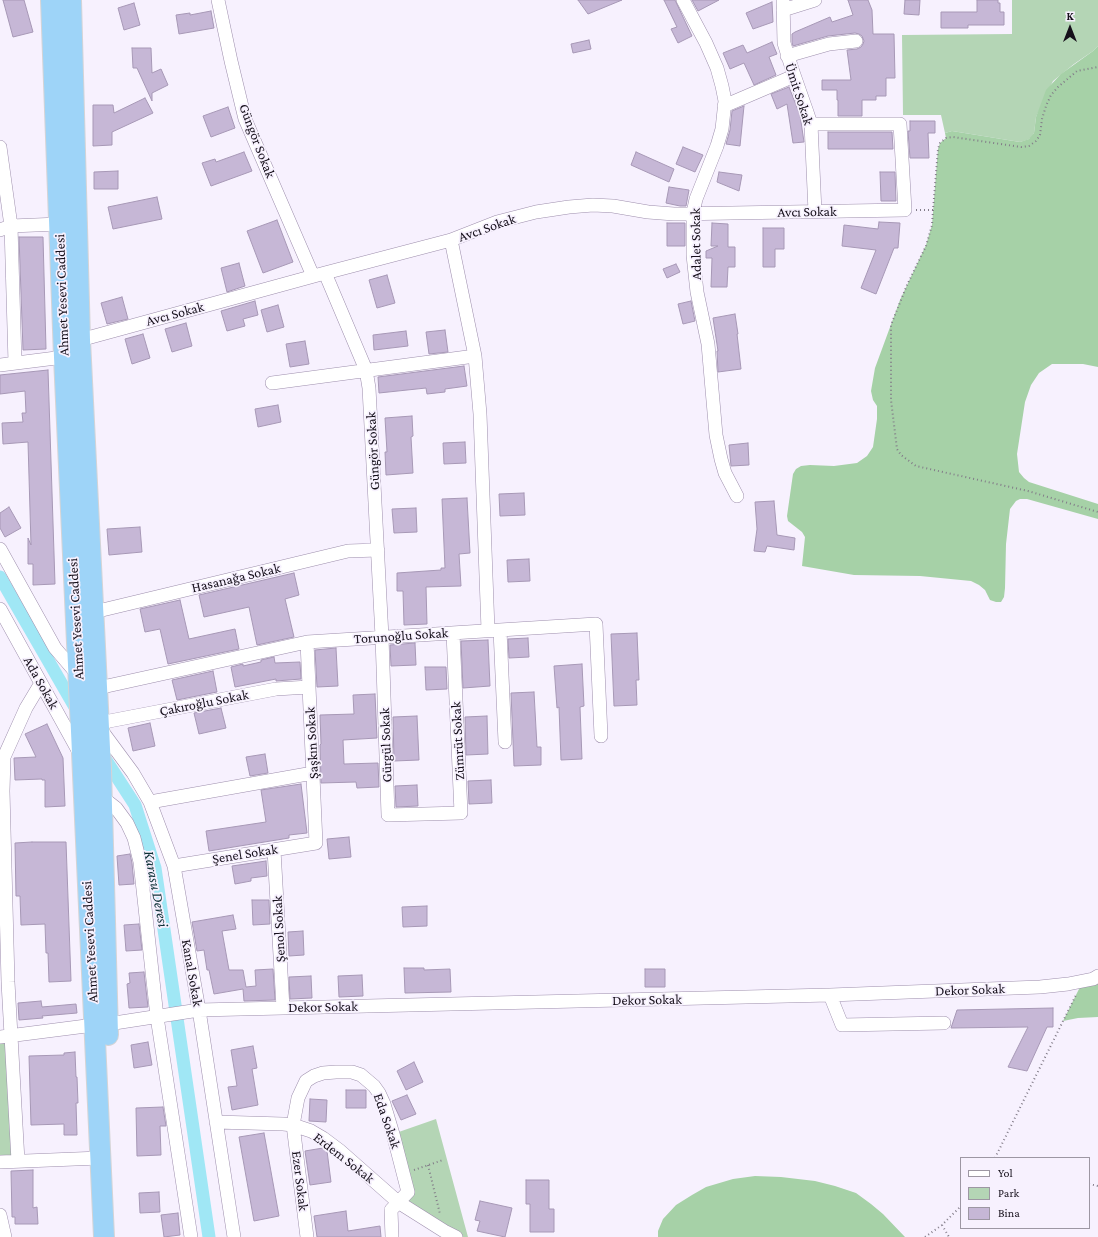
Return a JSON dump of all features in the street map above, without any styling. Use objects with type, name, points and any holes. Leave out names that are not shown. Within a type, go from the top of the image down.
[{"type":"highway","name":"Ahmet Yesevi Caddesi","points":[[51,0],[64,357],[82,758],[118,1237]]},
{"type":"highway","name":"Ahmet Yesevi Caddesi","points":[[71,0],[80,340],[98,688],[102,797],[100,1158],[104,1237]]},
{"type":"street","name":"Güngör Sokak","points":[[218,0],[245,119],[366,370],[369,388],[382,637]]},
{"type":"street","name":"Adalet Sokak","points":[[683,0],[706,43],[717,68],[722,86],[724,106],[722,130],[696,199],[693,213],[693,255],[697,292],[708,344],[716,435],[725,473],[737,496]]},
{"type":"street","points":[[783,5],[815,0]]},
{"type":"street","name":"Ümit Sokak","points":[[783,5],[784,43],[787,56],[811,124],[815,212]]},
{"type":"street","points":[[787,56],[829,44],[856,41]]},
{"type":"street","points":[[724,106],[794,76]]},
{"type":"street","points":[[811,124],[900,124],[905,210]]},
{"type":"street","points":[[0,147],[6,228],[6,310],[15,363]]},
{"type":"street","name":"Avcı Sokak","points":[[80,340],[319,274],[451,240],[497,222],[536,212],[593,205],[613,206],[648,212],[674,214],[905,210]]},
{"type":"street","points":[[6,228],[59,224]]},
{"type":"street","points":[[451,240],[475,356],[494,630],[505,742]]},
{"type":"street","points":[[272,383],[475,356]]},
{"type":"street","points":[[0,365],[64,357]]},
{"type":"street","points":[[0,549],[55,648],[78,675]]},
{"type":"street","name":"Hasanağa Sokak","points":[[94,612],[348,551],[378,550]]},
{"type":"street","name":"Ada Sokak","points":[[2,616],[42,683],[82,758]]},
{"type":"street","name":"Torunoğlu Sokak","points":[[98,688],[307,642],[596,624],[601,736]]},
{"type":"street","name":"Zümrüt Sokak","points":[[425,814],[461,813],[453,633]]},
{"type":"street","name":"Gürgül Sokak","points":[[382,637],[388,815],[425,814]]},
{"type":"street","name":"Şaşkın Sokak","points":[[307,642],[316,843]]},
{"type":"street","points":[[18,1161],[5,1036],[2,791],[4,757],[26,708],[42,683]]},
{"type":"street","name":"Çakıroğlu Sokak","points":[[99,725],[276,688],[309,687]]},
{"type":"street","name":"Kanal Sokak","points":[[99,725],[134,773],[150,802],[174,866],[199,1010],[234,1237]]},
{"type":"street","points":[[150,802],[313,773]]},
{"type":"street","points":[[102,797],[113,805],[122,815],[131,831],[137,850],[143,879],[158,1016],[191,1237]]},
{"type":"street","name":"Şenel Sokak","points":[[174,866],[316,843]]},
{"type":"street","name":"Şenol Sokak","points":[[274,850],[283,1008]]},
{"type":"street","name":"Dekor Sokak","points":[[5,1036],[199,1010],[830,996],[1040,987],[1091,979]]},
{"type":"street","points":[[830,996],[842,1025],[944,1023]]},
{"type":"street","name":"Eda Sokak","points":[[293,1126],[298,1098],[306,1081],[323,1073],[352,1072],[361,1075],[374,1086],[379,1093],[393,1134],[408,1192],[398,1202]]},
{"type":"street","name":"Erdem Sokak","points":[[216,1122],[268,1123],[293,1126],[311,1131],[339,1150],[398,1202],[441,1230],[456,1237]]},
{"type":"street","name":"Ezer Sokak","points":[[293,1126],[307,1237]]},
{"type":"street","points":[[0,1162],[100,1158]]},
{"type":"street","points":[[392,1237],[391,1210],[398,1202]]},
{"type":"street","points":[[0,1215],[5,1237]]},
{"type":"path","points":[[1098,67],[1077,71],[1051,95],[1042,119],[1040,135],[1036,141],[1029,146],[1021,147],[953,137],[946,138],[940,143],[938,148],[932,225],[926,246],[907,285],[891,325],[891,400],[897,449],[901,455],[916,466],[1028,491],[1098,512]]},
{"type":"path","points":[[905,210],[933,210]]},
{"type":"path","points":[[996,1157],[1091,979]]},
{"type":"path","points":[[403,1173],[443,1160]]},
{"type":"path","points":[[428,1165],[441,1218],[441,1230]]},
{"type":"path","points":[[925,1237],[942,1226],[960,1207]]},
{"type":"path","points":[[942,1226],[950,1237]]},
{"type":"green space","points":[[1012,0],[1098,0],[1098,46],[1053,81],[1036,117],[1034,133],[1031,138],[1020,142],[952,131],[945,133],[941,115],[903,115],[902,35],[1012,34]]},
{"type":"green space","points":[[1098,46],[1098,367],[1083,364],[1052,364],[1039,373],[1031,385],[1025,402],[1017,454],[1019,472],[1024,478],[1029,482],[1098,504],[1098,519],[1027,499],[1020,499],[1016,501],[1010,509],[1006,544],[1005,588],[1004,597],[1001,602],[990,600],[985,590],[971,581],[920,576],[854,575],[802,566],[805,537],[802,532],[788,521],[787,516],[793,474],[796,469],[801,466],[834,466],[857,463],[867,456],[873,447],[877,419],[877,406],[873,400],[871,391],[875,368],[900,300],[926,245],[932,225],[938,149],[940,143],[946,138],[945,133],[952,131],[1020,142],[1029,139],[1034,133],[1036,117],[1046,90],[1061,74]]},
{"type":"green space","points":[[1098,976],[1098,1017],[1078,1018],[1063,1021],[1083,981]]},
{"type":"green space","points":[[10,1036],[18,1161],[0,1162],[0,1037]]},
{"type":"green space","points":[[436,1119],[468,1237],[456,1237],[398,1202],[407,1192],[393,1134]]},
{"type":"green space","points":[[755,1176],[815,1181],[856,1193],[883,1214],[905,1237],[658,1237],[658,1231],[663,1219],[676,1205],[706,1187],[733,1179]]},
{"type":"building","points":[[3,0],[24,0],[33,32],[13,37]]},
{"type":"building","points":[[578,0],[622,0],[588,14]]},
{"type":"building","points":[[664,0],[675,0],[692,36],[678,43],[671,29],[677,27]]},
{"type":"building","points":[[692,0],[719,0],[698,11]]},
{"type":"building","points":[[848,0],[868,0],[872,10],[873,34],[894,34],[895,78],[886,78],[886,96],[876,96],[876,100],[862,100],[862,116],[838,116],[837,90],[822,90],[822,80],[851,80],[847,50],[861,47],[864,41],[862,36],[855,33],[828,36],[793,46],[792,42],[792,34],[795,32],[830,17],[832,22],[853,15]]},
{"type":"building","points":[[905,0],[920,0],[919,15],[904,14]]},
{"type":"building","points":[[977,0],[998,0],[998,3],[1000,3],[1000,12],[1004,12],[1004,25],[968,25],[968,28],[941,28],[941,12],[977,12]]},
{"type":"building","points":[[772,2],[773,22],[753,29],[746,13]]},
{"type":"building","points":[[134,3],[140,25],[124,30],[118,8]]},
{"type":"building","points":[[211,11],[214,28],[179,34],[176,15],[190,13],[190,15]]},
{"type":"building","points":[[589,40],[591,49],[573,53],[571,44]]},
{"type":"building","points":[[772,42],[777,54],[769,57],[776,75],[754,85],[744,63],[730,69],[723,53],[743,45],[747,53]]},
{"type":"building","points":[[132,48],[151,48],[152,73],[161,69],[168,85],[152,93],[152,101],[137,68],[133,68]]},
{"type":"building","points":[[789,87],[800,115],[804,142],[793,143],[787,104],[777,109],[771,94]]},
{"type":"building","points":[[145,98],[153,113],[112,132],[112,145],[93,146],[93,105],[113,105],[114,113]]},
{"type":"building","points":[[744,106],[740,146],[726,144],[730,130],[732,111]]},
{"type":"building","points":[[228,107],[235,128],[211,137],[203,116]]},
{"type":"building","points":[[910,121],[935,121],[935,133],[928,133],[929,158],[910,158],[908,131],[910,131]]},
{"type":"building","points":[[828,132],[892,132],[893,149],[828,149]]},
{"type":"building","points":[[683,147],[703,155],[695,172],[676,164]]},
{"type":"building","points":[[244,152],[252,171],[211,186],[202,163],[215,159],[216,162]]},
{"type":"building","points":[[636,152],[674,169],[669,182],[631,165]]},
{"type":"building","points":[[118,171],[118,189],[94,189],[94,172]]},
{"type":"building","points":[[719,172],[742,175],[739,191],[717,182]]},
{"type":"building","points":[[880,172],[895,172],[896,201],[881,201]]},
{"type":"building","points":[[669,187],[689,190],[686,206],[666,203]]},
{"type":"building","points":[[157,197],[162,219],[113,229],[108,207]]},
{"type":"building","points":[[277,220],[293,262],[263,273],[247,231]]},
{"type":"building","points":[[879,222],[900,223],[898,248],[894,248],[876,294],[861,288],[876,250],[842,246],[844,225],[878,229]]},
{"type":"building","points":[[667,223],[685,223],[685,246],[667,246]]},
{"type":"building","points":[[712,223],[728,224],[728,247],[735,247],[735,267],[728,267],[727,287],[711,287],[712,258],[706,258],[706,251],[718,246],[711,246]]},
{"type":"building","points":[[763,228],[784,228],[784,249],[775,249],[775,267],[763,267]]},
{"type":"building","points":[[19,237],[43,237],[46,349],[23,350]]},
{"type":"building","points":[[239,263],[245,286],[227,292],[221,268]]},
{"type":"building","points":[[676,264],[680,272],[667,278],[663,269]]},
{"type":"building","points":[[387,275],[395,303],[377,308],[369,280]]},
{"type":"building","points":[[122,297],[128,319],[107,324],[101,303]]},
{"type":"building","points":[[255,301],[258,315],[243,319],[245,326],[227,331],[221,311]]},
{"type":"building","points":[[691,301],[695,321],[683,324],[678,304]]},
{"type":"building","points":[[278,305],[284,327],[267,332],[261,310]]},
{"type":"building","points":[[735,314],[741,369],[718,372],[718,351],[713,318]]},
{"type":"building","points":[[186,323],[192,346],[172,352],[165,329]]},
{"type":"building","points":[[445,330],[448,352],[429,354],[426,332]]},
{"type":"building","points":[[406,331],[408,346],[374,350],[373,335]]},
{"type":"building","points":[[143,334],[150,358],[132,364],[125,339]]},
{"type":"building","points":[[305,341],[309,364],[290,367],[286,344]]},
{"type":"building","points":[[464,366],[467,386],[445,389],[445,392],[427,394],[426,388],[379,393],[378,377]]},
{"type":"building","points":[[48,370],[55,584],[33,585],[33,564],[28,564],[28,538],[31,545],[28,442],[3,444],[2,423],[23,422],[22,413],[26,413],[25,391],[0,394],[0,375]]},
{"type":"building","points":[[278,405],[281,422],[258,427],[255,409]]},
{"type":"building","points":[[412,416],[413,436],[411,437],[413,473],[386,475],[385,452],[387,452],[385,418]]},
{"type":"building","points":[[465,442],[466,463],[444,464],[443,443]]},
{"type":"building","points":[[748,443],[749,465],[731,466],[729,445]]},
{"type":"building","points":[[524,493],[525,515],[500,516],[499,494]]},
{"type":"building","points":[[467,498],[470,553],[459,554],[461,586],[426,587],[427,624],[404,625],[403,591],[397,591],[397,573],[441,570],[441,568],[445,568],[442,499]]},
{"type":"building","points":[[774,501],[777,535],[795,538],[794,550],[767,546],[765,552],[754,551],[757,529],[755,502]]},
{"type":"building","points":[[9,507],[21,528],[5,537],[0,528],[0,513]]},
{"type":"building","points":[[416,508],[417,532],[394,533],[392,509]]},
{"type":"building","points":[[140,527],[142,552],[109,555],[107,529]]},
{"type":"building","points":[[529,559],[530,581],[508,582],[507,560]]},
{"type":"building","points":[[294,573],[299,595],[285,599],[294,637],[257,645],[249,607],[204,617],[199,595]]},
{"type":"building","points":[[180,600],[189,639],[235,629],[239,649],[168,664],[160,629],[145,632],[140,609]]},
{"type":"building","points":[[637,633],[639,680],[636,680],[637,705],[614,706],[611,634]]},
{"type":"building","points":[[528,638],[529,657],[509,658],[508,639]]},
{"type":"building","points":[[488,640],[490,686],[463,688],[461,641]]},
{"type":"building","points":[[415,643],[416,665],[391,666],[390,645]]},
{"type":"building","points":[[336,648],[338,686],[317,687],[315,650]]},
{"type":"building","points":[[274,657],[275,663],[300,662],[301,679],[276,681],[276,679],[235,687],[231,667],[261,662],[261,660]]},
{"type":"building","points":[[582,664],[584,706],[580,707],[582,759],[561,760],[559,707],[557,708],[554,666]]},
{"type":"building","points":[[425,667],[446,667],[447,689],[426,690]]},
{"type":"building","points":[[213,671],[217,692],[177,700],[172,680]]},
{"type":"building","points":[[534,692],[537,747],[541,747],[541,765],[514,766],[511,693]]},
{"type":"building","points":[[375,694],[377,738],[343,740],[344,764],[378,763],[379,787],[357,788],[356,782],[321,783],[320,715],[354,714],[353,695]]},
{"type":"building","points":[[221,708],[226,728],[199,734],[194,713]]},
{"type":"building","points":[[417,716],[419,760],[394,761],[393,717]]},
{"type":"building","points":[[487,716],[488,754],[466,755],[465,717]]},
{"type":"building","points":[[150,723],[155,746],[133,751],[128,728]]},
{"type":"building","points":[[47,724],[63,758],[65,806],[45,807],[45,780],[15,780],[14,758],[36,757],[25,734]]},
{"type":"building","points":[[265,754],[268,773],[250,776],[246,757]]},
{"type":"building","points":[[491,780],[492,803],[469,804],[468,781]]},
{"type":"building","points":[[301,784],[307,833],[289,835],[289,838],[209,851],[206,831],[266,822],[261,790]]},
{"type":"building","points":[[417,785],[418,806],[396,807],[395,786]]},
{"type":"building","points":[[349,837],[351,857],[329,859],[327,839]]},
{"type":"building","points":[[66,842],[71,981],[49,982],[45,924],[21,925],[20,896],[16,896],[15,843]]},
{"type":"building","points":[[130,854],[134,884],[119,885],[117,856]]},
{"type":"building","points":[[266,861],[267,876],[251,878],[251,881],[235,884],[232,866]]},
{"type":"building","points":[[252,900],[269,900],[270,924],[253,925]]},
{"type":"building","points":[[427,906],[427,926],[403,927],[402,907]]},
{"type":"building","points":[[233,915],[236,929],[222,931],[229,970],[243,970],[246,987],[256,986],[255,970],[273,969],[275,1000],[244,1001],[243,989],[214,994],[209,970],[207,970],[204,950],[197,951],[192,922]]},
{"type":"building","points":[[139,924],[142,950],[126,951],[124,925]]},
{"type":"building","points":[[303,931],[304,955],[289,956],[288,932]]},
{"type":"building","points":[[404,968],[424,968],[424,970],[450,969],[451,992],[405,993]]},
{"type":"building","points":[[645,969],[665,969],[665,987],[645,987]]},
{"type":"building","points":[[144,972],[148,1007],[129,1008],[127,984],[130,983],[129,973]]},
{"type":"building","points":[[362,975],[363,996],[339,997],[338,976]]},
{"type":"building","points":[[311,976],[312,998],[290,999],[289,977]]},
{"type":"building","points":[[41,1001],[42,1007],[76,1004],[77,1013],[42,1016],[43,1018],[19,1020],[18,1003]]},
{"type":"building","points":[[1053,1008],[1053,1027],[1047,1027],[1027,1071],[1008,1067],[1028,1027],[951,1028],[957,1010]]},
{"type":"building","points":[[148,1042],[152,1065],[134,1068],[131,1045]]},
{"type":"building","points":[[253,1046],[257,1068],[252,1069],[258,1105],[232,1110],[228,1087],[237,1086],[231,1050]]},
{"type":"building","points":[[75,1052],[78,1103],[76,1103],[77,1135],[64,1135],[64,1124],[31,1125],[29,1056],[64,1055],[64,1053]]},
{"type":"building","points":[[414,1062],[423,1082],[406,1090],[397,1071]]},
{"type":"building","points":[[346,1090],[366,1090],[366,1108],[346,1108]]},
{"type":"building","points":[[407,1095],[416,1114],[401,1120],[392,1101]]},
{"type":"building","points":[[310,1099],[327,1100],[326,1122],[309,1121]]},
{"type":"building","points":[[163,1107],[166,1126],[160,1126],[161,1155],[137,1156],[136,1108]]},
{"type":"building","points":[[264,1133],[279,1216],[254,1221],[239,1137]]},
{"type":"building","points":[[323,1148],[327,1151],[331,1182],[310,1185],[305,1151]]},
{"type":"building","points":[[33,1170],[33,1208],[37,1207],[38,1224],[15,1224],[15,1217],[12,1217],[11,1171]]},
{"type":"building","points":[[526,1180],[549,1180],[549,1209],[554,1209],[554,1232],[530,1232],[530,1204],[526,1204]]},
{"type":"building","points":[[159,1192],[160,1212],[140,1213],[139,1193]]},
{"type":"building","points":[[480,1201],[512,1208],[505,1237],[477,1231],[480,1221],[475,1220]]},
{"type":"building","points":[[346,1211],[348,1231],[380,1226],[381,1237],[317,1237],[314,1216]]},
{"type":"building","points":[[178,1213],[180,1235],[164,1237],[161,1215]]},
{"type":"waterway","name":"Karasu Deresi","points":[[0,577],[79,714]]},
{"type":"waterway","name":"Karasu Deresi","points":[[102,754],[135,805],[155,868],[209,1237]]}]
